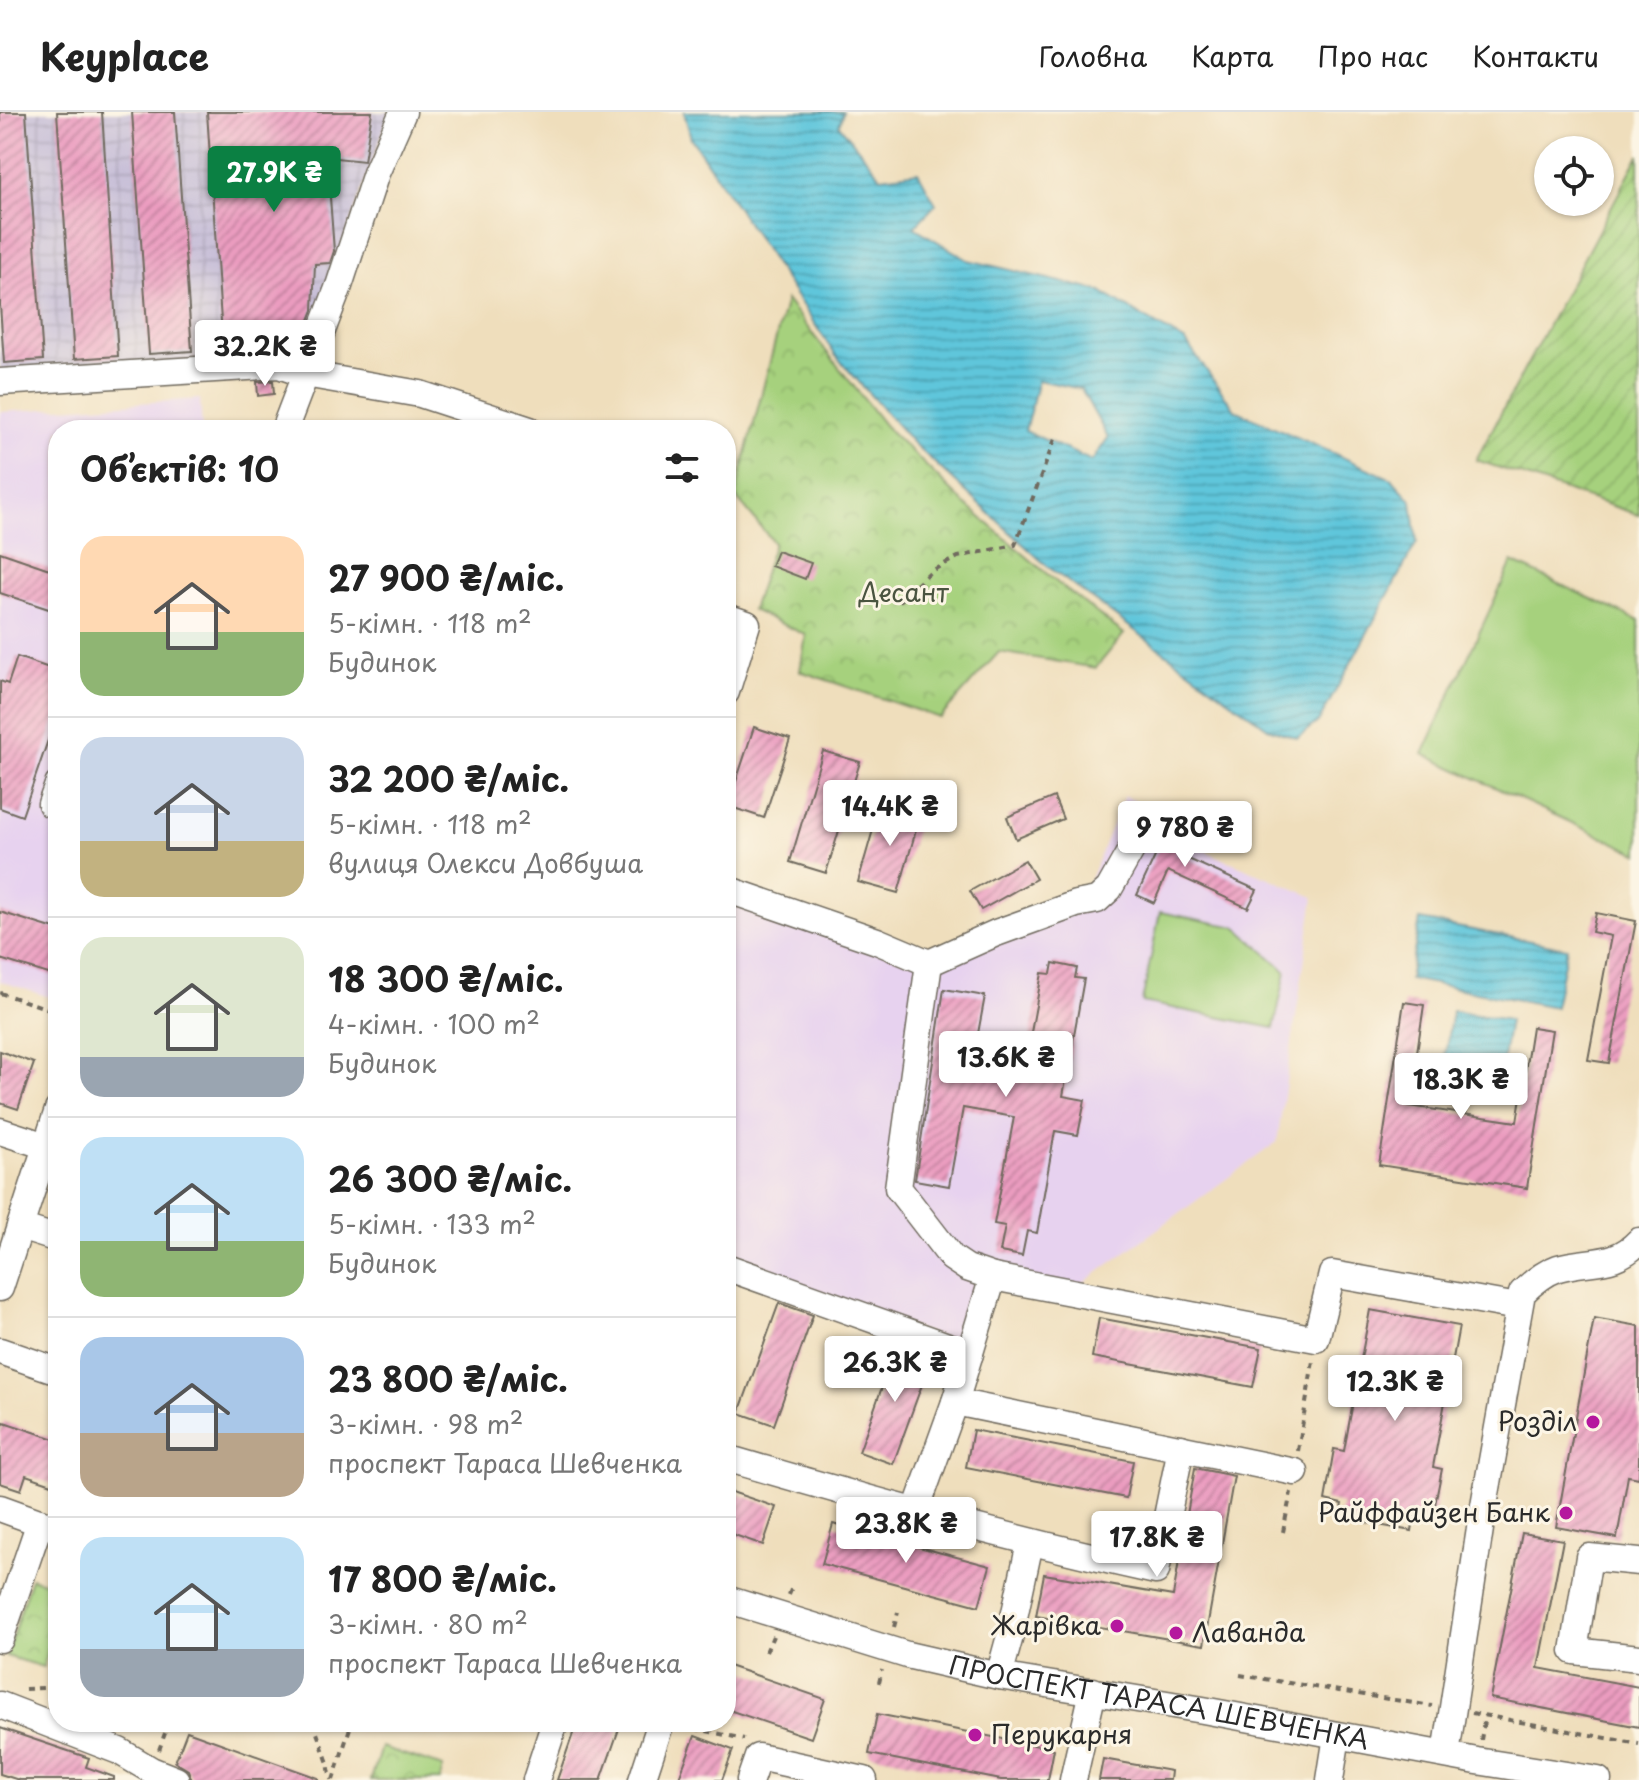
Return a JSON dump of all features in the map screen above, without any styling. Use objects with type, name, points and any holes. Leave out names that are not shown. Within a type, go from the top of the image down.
[{"type":"street","points":[[288,420],[339,286],[376,173],[403,112]]},
{"type":"street","points":[[0,382],[279,365],[305,374],[420,394],[499,420]]},
{"type":"street","points":[[736,620],[747,624],[736,660]]},
{"type":"street","points":[[736,892],[877,941],[929,963],[1036,918],[1097,900],[1109,889],[1131,850]]},
{"type":"street","points":[[929,963],[898,1188],[952,1258],[967,1268],[993,1277],[1316,1339],[1332,1274],[1518,1307]]},
{"type":"street","points":[[0,1131],[46,1146]]},
{"type":"street","points":[[0,1288],[12,1237],[48,1140]]},
{"type":"street","points":[[12,1237],[48,1239]]},
{"type":"street","points":[[1446,1754],[1478,1545],[1522,1293],[1533,1282],[1557,1269],[1610,1260],[1635,1252]]},
{"type":"street","points":[[736,1271],[970,1354]]},
{"type":"street","points":[[915,1513],[955,1402],[993,1277]]},
{"type":"street","points":[[0,1351],[48,1368]]},
{"type":"street","points":[[955,1402],[1295,1472]]},
{"type":"street","points":[[736,1461],[915,1513],[1156,1571],[1181,1448]]},
{"type":"street","points":[[0,1508],[48,1525]]},
{"type":"street","points":[[1478,1545],[1503,1509]]},
{"type":"street","points":[[0,1639],[48,1527]]},
{"type":"street","points":[[999,1676],[1030,1543]]},
{"type":"street","points":[[1639,1562],[1589,1557],[1574,1651],[1639,1658]]},
{"type":"street","name":"ПРОСПЕКТ ТАРАСА ШЕВЧЕНКА","points":[[736,1602],[907,1655],[999,1676],[1598,1780]]},
{"type":"street","points":[[1073,1780],[1093,1691]]},
{"type":"street","points":[[0,1705],[48,1724]]},
{"type":"street","points":[[70,1732],[119,1751],[151,1770],[176,1780]]},
{"type":"street","points":[[536,1780],[552,1732]]},
{"type":"street","points":[[642,1780],[666,1732]]},
{"type":"street","points":[[1330,1780],[1337,1736]]},
{"type":"street","points":[[754,1769],[864,1780]]},
{"type":"path","points":[[899,602],[931,571],[958,557],[1015,545],[1055,439]]},
{"type":"path","points":[[0,993],[48,1009]]},
{"type":"path","points":[[1283,1532],[1316,1339]]},
{"type":"path","points":[[788,1597],[793,1584]]},
{"type":"path","points":[[766,1652],[773,1635]]},
{"type":"path","points":[[1240,1675],[1453,1709],[1639,1744]]},
{"type":"path","points":[[1480,1744],[1485,1715]]},
{"type":"path","points":[[151,1770],[165,1732]]},
{"type":"path","points":[[316,1732],[332,1780]]},
{"type":"path","points":[[332,1780],[349,1732]]},
{"type":"path","points":[[709,1732],[748,1740],[754,1769]]},
{"type":"shaded area","points":[[0,112],[390,112],[301,360],[0,376]]},
{"type":"shaded area","points":[[200,399],[201,420],[48,420],[48,997],[0,981],[0,412]]},
{"type":"shaded area","points":[[1124,796],[1183,823],[1193,846],[1314,897],[1277,1142],[1075,1289],[988,1271],[968,1347],[736,1264],[736,901],[908,962],[1087,887]]},
{"type":"green space","points":[[1639,155],[1639,515],[1476,460],[1606,216],[1614,216],[1614,202]]},
{"type":"green space","name":"Десант","points":[[786,300],[885,426],[964,503],[1060,585],[1124,634],[1096,668],[999,652],[940,718],[800,671],[806,635],[752,610],[774,543],[736,497]]},
{"type":"green space","points":[[1512,562],[1639,621],[1639,854],[1423,754]]},
{"type":"green space","points":[[1160,912],[1236,927],[1286,971],[1274,1028],[1142,1002]]},
{"type":"green space","points":[[31,1578],[48,1583],[48,1651],[43,1667],[6,1656]]},
{"type":"green space","points":[[381,1747],[443,1767],[440,1780],[371,1780]]},
{"type":"water","points":[[684,112],[843,112],[839,125],[881,177],[918,172],[936,204],[914,227],[968,260],[1099,291],[1186,342],[1235,410],[1392,479],[1412,501],[1417,542],[1319,721],[1297,738],[1268,728],[1047,566],[912,442],[836,356],[691,138]],"holes":[[[1038,380],[1081,389],[1108,438],[1092,461],[1025,431]]]},
{"type":"water","points":[[1420,920],[1567,948],[1555,1007],[1409,979]]},
{"type":"water","points":[[1452,1011],[1509,1020],[1498,1090],[1441,1081]]},
{"type":"building","points":[[0,112],[26,112],[43,360],[4,363],[0,305]]},
{"type":"building","points":[[57,112],[102,112],[118,356],[74,359]]},
{"type":"building","points":[[132,112],[175,112],[192,351],[149,354]]},
{"type":"building","points":[[207,112],[372,112],[364,161],[327,157],[334,251],[330,263],[315,264],[313,310],[305,330],[266,328],[267,348],[223,351]]},
{"type":"building","points":[[273,381],[274,394],[258,396],[257,382]]},
{"type":"building","points":[[777,551],[811,563],[805,579],[771,566]]},
{"type":"building","points":[[0,552],[48,569],[48,609],[0,593]]},
{"type":"building","points":[[17,657],[48,668],[48,740],[22,816],[0,808],[0,681],[8,684]]},
{"type":"building","points":[[754,727],[790,739],[764,818],[736,809],[736,782]]},
{"type":"building","points":[[823,751],[860,762],[826,873],[790,862]]},
{"type":"building","points":[[1054,797],[1063,819],[1016,839],[1007,817]]},
{"type":"building","points":[[881,802],[921,813],[898,893],[858,882]]},
{"type":"building","points":[[1145,819],[1183,836],[1175,853],[1257,890],[1248,908],[1168,871],[1154,903],[1137,895],[1160,846],[1137,835]]},
{"type":"building","points":[[1025,860],[1036,879],[981,910],[970,891]]},
{"type":"building","points":[[0,912],[48,927],[48,974],[0,959]]},
{"type":"building","points":[[1596,913],[1636,921],[1609,1063],[1588,1060],[1611,936],[1592,932]]},
{"type":"building","points":[[1053,963],[1077,968],[1075,978],[1084,979],[1063,1096],[1085,1100],[1078,1135],[1055,1131],[1037,1233],[1027,1231],[1022,1256],[1000,1252],[1005,1226],[994,1224],[1014,1117],[963,1108],[949,1186],[915,1180],[944,989],[985,996],[971,1071],[1022,1081],[1042,973],[1051,974]]},
{"type":"building","points":[[1404,1002],[1424,1005],[1409,1106],[1517,1122],[1532,1027],[1552,1030],[1527,1188],[1379,1165]]},
{"type":"building","points":[[0,1051],[34,1063],[18,1109],[0,1103]]},
{"type":"building","points":[[779,1303],[813,1315],[774,1425],[739,1413]]},
{"type":"building","points":[[1370,1310],[1459,1326],[1433,1467],[1442,1469],[1432,1520],[1414,1517],[1412,1531],[1339,1518],[1342,1504],[1325,1500],[1334,1449],[1344,1451]]},
{"type":"building","points":[[1099,1318],[1261,1348],[1253,1387],[1092,1357]]},
{"type":"building","points":[[1594,1318],[1639,1326],[1639,1478],[1628,1476],[1617,1538],[1556,1527]]},
{"type":"building","points":[[897,1345],[932,1357],[893,1464],[859,1452]]},
{"type":"building","points":[[4,1422],[48,1437],[48,1483],[26,1475],[21,1490],[0,1483],[0,1433]]},
{"type":"building","points":[[973,1430],[1133,1461],[1126,1498],[966,1467]]},
{"type":"building","points":[[1195,1468],[1234,1476],[1204,1645],[1036,1616],[1044,1574],[1173,1596]]},
{"type":"building","points":[[736,1493],[776,1507],[763,1545],[736,1536]]},
{"type":"building","points":[[833,1524],[990,1566],[979,1606],[822,1564]]},
{"type":"building","points":[[1522,1533],[1563,1540],[1538,1668],[1639,1687],[1639,1727],[1490,1698]]},
{"type":"building","points":[[736,1668],[825,1699],[811,1738],[736,1712]]},
{"type":"building","points":[[877,1714],[1054,1749],[1048,1780],[1001,1780],[869,1754]]},
{"type":"building","points":[[0,1728],[89,1758],[86,1767],[114,1777],[114,1780],[19,1780],[0,1774]]},
{"type":"building","points":[[187,1732],[190,1732],[318,1780],[192,1780],[188,1770],[175,1762]]},
{"type":"building","points":[[574,1732],[618,1732],[601,1780],[557,1780]]},
{"type":"building","points":[[695,1736],[733,1750],[722,1780],[678,1780]]},
{"type":"building","points":[[1103,1759],[1171,1771],[1170,1780],[1099,1780]]},
{"type":"place","name":"Розділ","points":[[1593,1422]]},
{"type":"place","name":"Райффайзен Банк","points":[[1566,1513]]},
{"type":"place","name":"Жарівка","points":[[1117,1626]]},
{"type":"place","name":"Лаванда","points":[[1176,1633]]},
{"type":"place","name":"Перукарня","points":[[975,1735]]}]
